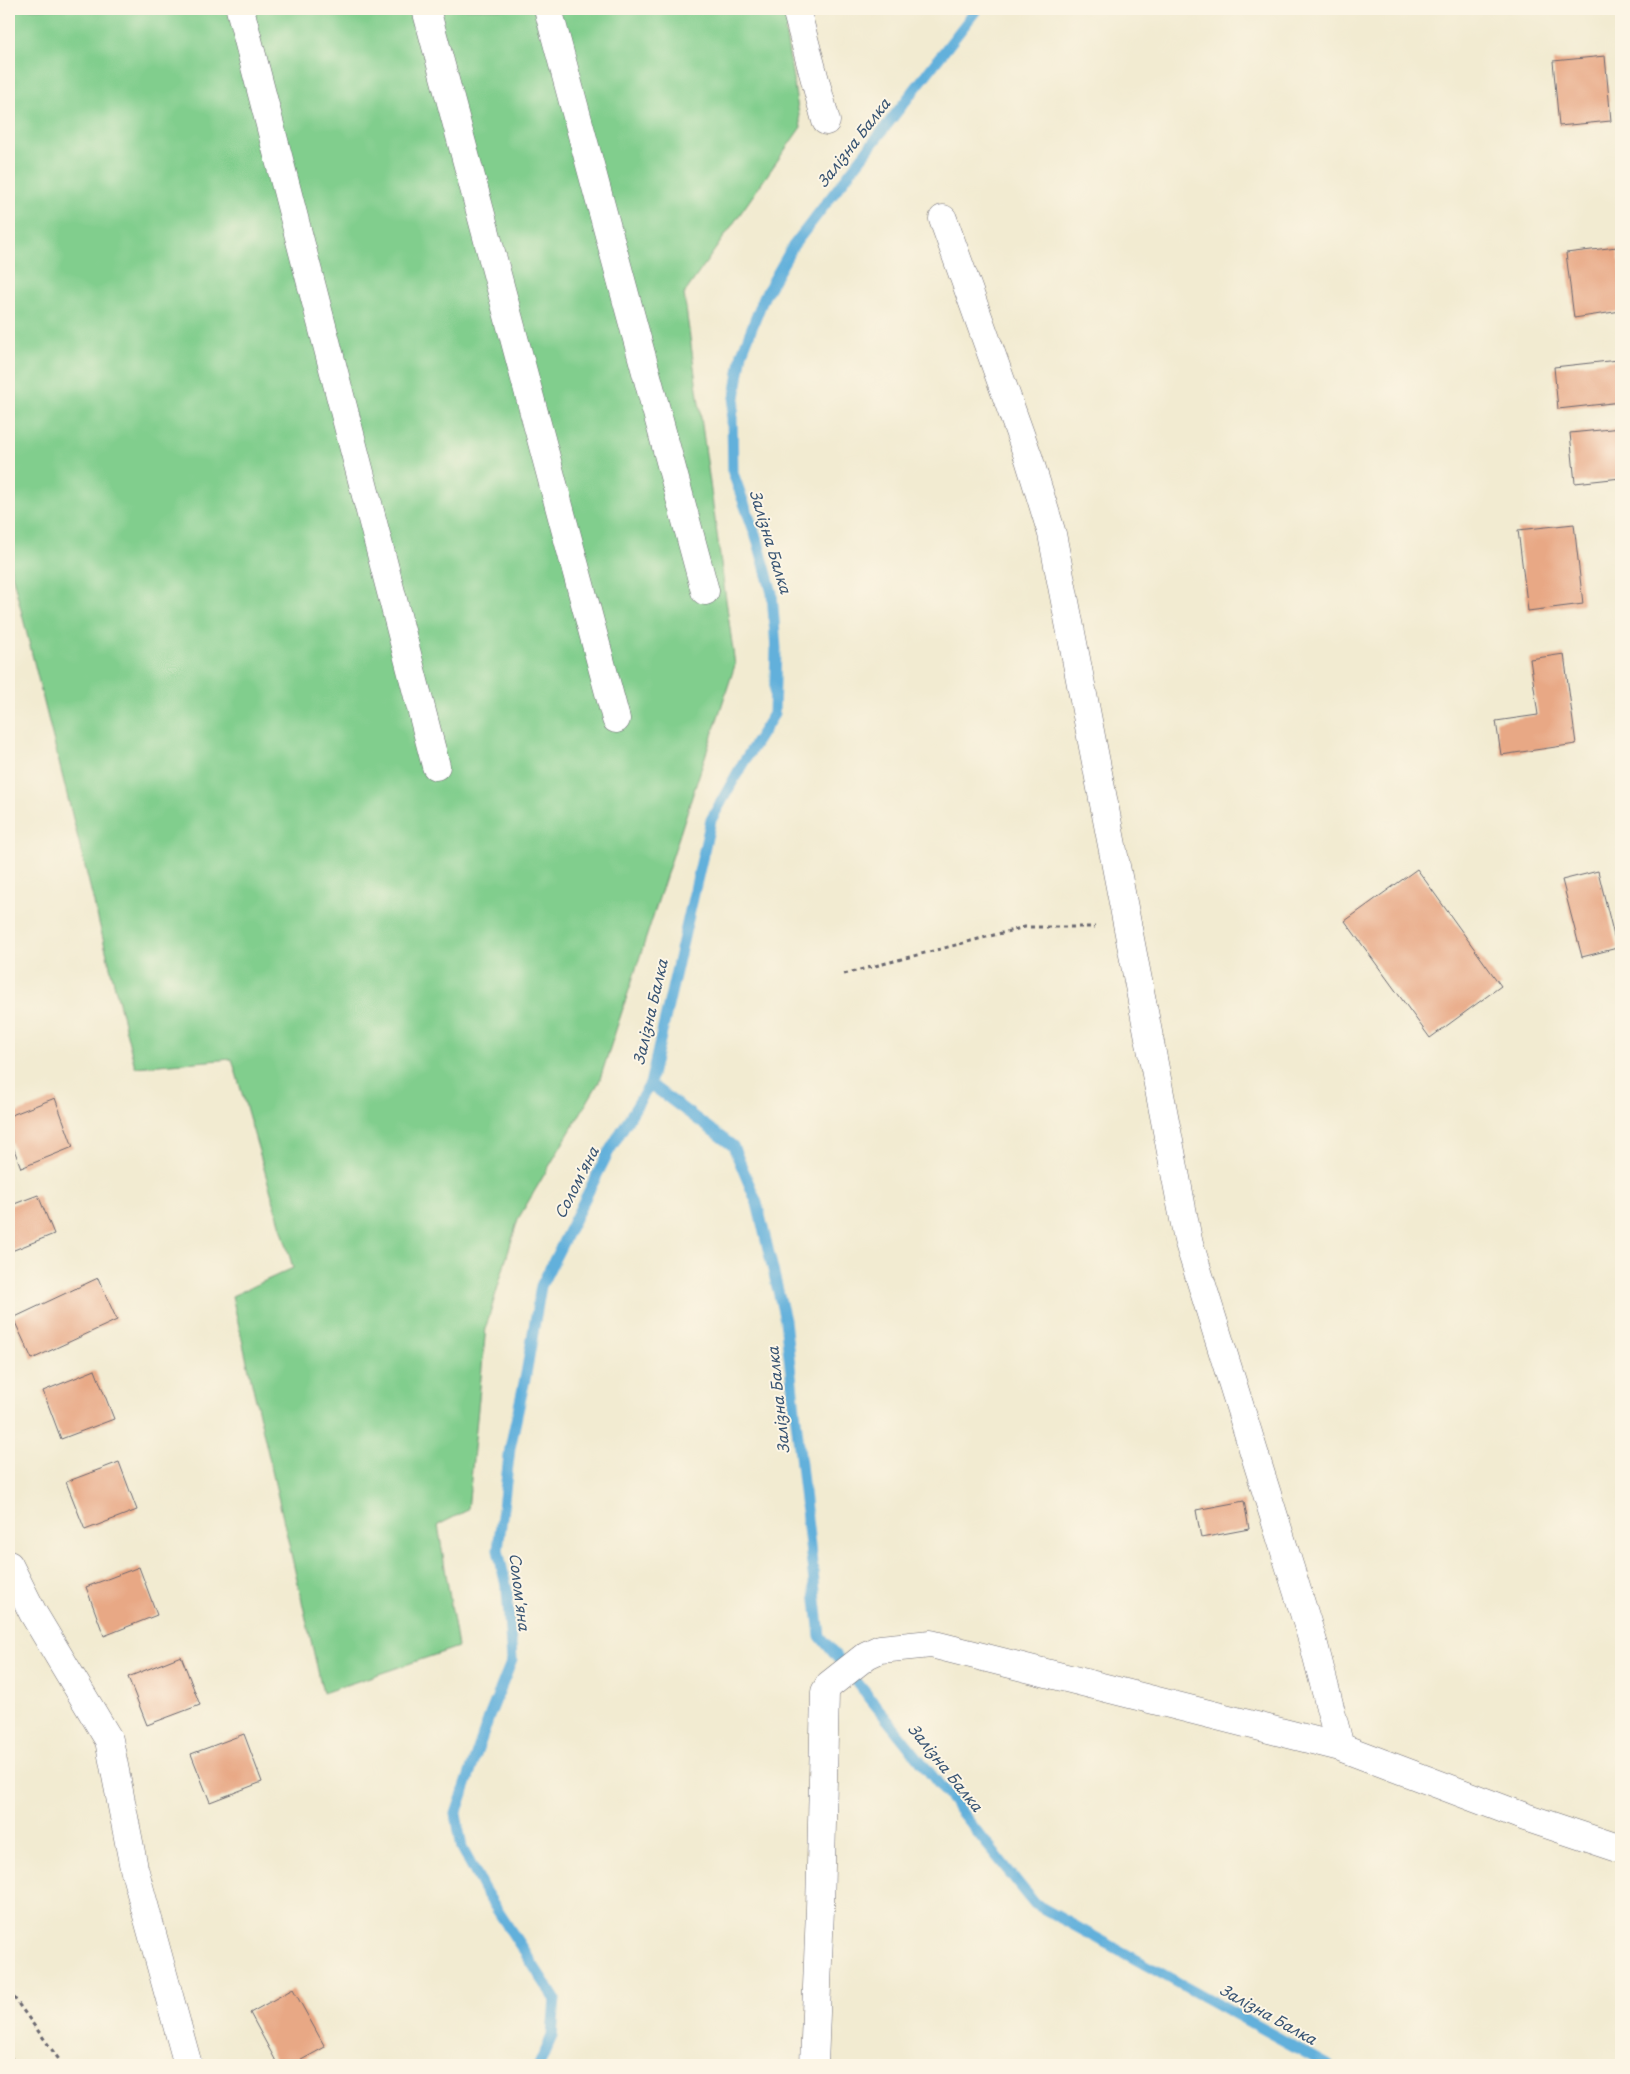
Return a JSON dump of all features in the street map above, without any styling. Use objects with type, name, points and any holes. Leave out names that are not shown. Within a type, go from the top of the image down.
[{"type":"street","points":[[240,9],[436,766]]},
{"type":"street","points":[[426,9],[616,719]]},
{"type":"street","points":[[548,9],[705,591]]},
{"type":"street","points":[[796,9],[826,121]]},
{"type":"street","points":[[943,220],[1030,459],[1052,534],[1188,1240],[1314,1645],[1340,1747]]},
{"type":"street","points":[[9,1565],[33,1613],[109,1740],[134,1868],[188,2065]]},
{"type":"street","points":[[814,2065],[825,1692],[829,1685],[868,1655],[880,1649],[931,1644],[1340,1747],[1525,1817],[1621,1849]]},
{"type":"path","points":[[844,974],[1025,927],[1128,928]]},
{"type":"path","points":[[9,1991],[63,2065]]},
{"type":"path","points":[[9,2057],[21,2065]]},
{"type":"green space","points":[[9,9],[816,9],[785,30],[801,127],[684,294],[735,665],[599,1082],[518,1219],[486,1327],[468,1510],[438,1525],[458,1647],[323,1693],[232,1296],[293,1268],[232,1059],[135,1067],[9,562]]},
{"type":"building","points":[[1605,56],[1611,121],[1559,126],[1553,61]]},
{"type":"building","points":[[1617,247],[1621,275],[1621,311],[1574,318],[1566,253]]},
{"type":"building","points":[[1618,360],[1621,402],[1558,409],[1554,367]]},
{"type":"building","points":[[1621,428],[1621,478],[1575,483],[1570,433]]},
{"type":"building","points":[[1574,524],[1583,604],[1528,611],[1518,530]]},
{"type":"building","points":[[1564,654],[1576,744],[1501,755],[1496,721],[1538,715],[1530,659]]},
{"type":"building","points":[[1417,869],[1501,986],[1430,1038],[1345,921]]},
{"type":"building","points":[[1598,871],[1617,948],[1582,957],[1562,880]]},
{"type":"building","points":[[55,1098],[73,1147],[21,1168],[9,1136],[9,1116]]},
{"type":"building","points":[[38,1195],[54,1234],[9,1252],[9,1206]]},
{"type":"building","points":[[98,1278],[117,1320],[32,1359],[13,1318]]},
{"type":"building","points":[[95,1370],[114,1419],[61,1439],[43,1391]]},
{"type":"building","points":[[119,1462],[137,1510],[85,1530],[66,1482]]},
{"type":"building","points":[[1244,1501],[1249,1529],[1201,1538],[1196,1510]]},
{"type":"building","points":[[139,1567],[157,1615],[104,1636],[86,1587]]},
{"type":"building","points":[[181,1656],[200,1705],[147,1725],[128,1677]]},
{"type":"building","points":[[244,1734],[262,1782],[210,1802],[191,1754]]},
{"type":"building","points":[[293,1989],[325,2047],[292,2065],[278,2065],[250,2013]]},
{"type":"waterway","name":"Залізна Балка","points":[[539,2065],[552,2036],[555,1999],[485,1891],[462,1848],[456,1814],[489,1717],[512,1660],[507,1590],[498,1550],[510,1448],[526,1374],[541,1286],[608,1153],[650,1084],[711,820],[743,763],[774,714],[776,649],[772,593],[758,542],[733,473],[732,417],[742,353],[764,297],[793,246],[977,9]]},
{"type":"waterway","name":"Залізна Балка","points":[[650,1084],[733,1146],[757,1203],[785,1320],[820,1636],[1035,1904],[1328,2065]]},
{"type":"water label","name":"Солом'яна","points":[[577,1183]]},
{"type":"water label","name":"Солом'яна","points":[[519,1592]]}]
